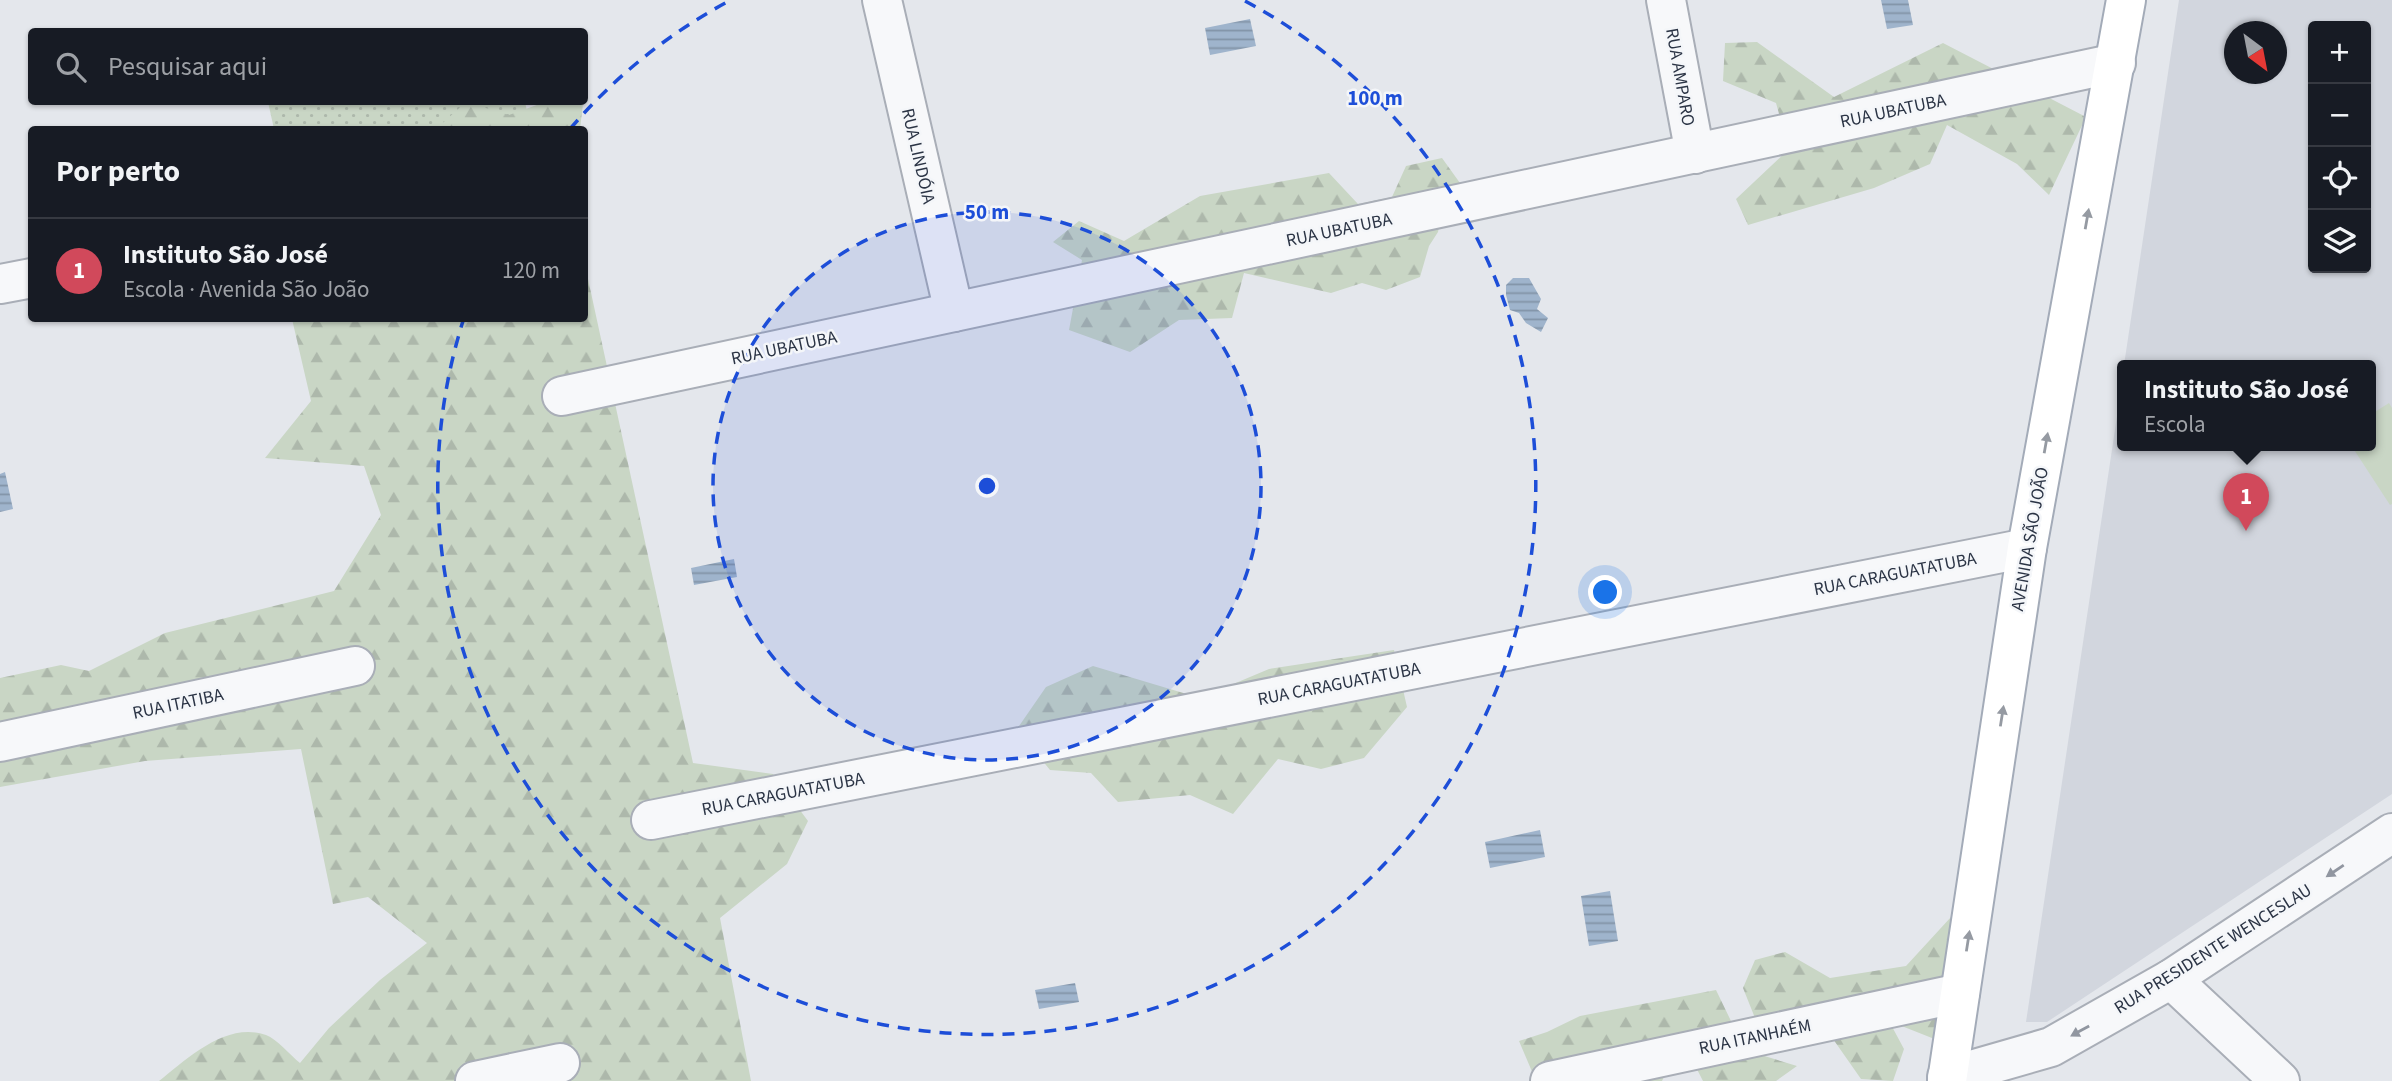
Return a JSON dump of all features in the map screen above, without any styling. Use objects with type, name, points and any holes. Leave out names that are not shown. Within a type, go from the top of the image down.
[{"type":"main road","name":"AVENIDA SÃO JOÃO","points":[[1947,1079],[2027,548],[2126,0]]},
{"type":"street","name":"RUA LINDÓIA","points":[[882,0],[954,312]]},
{"type":"street","name":"RUA AMPARO","points":[[1666,0],[1695,153]]},
{"type":"street","name":"RUA UBATUBA","points":[[562,396],[2116,63]]},
{"type":"street","points":[[0,284],[28,279]]},
{"type":"street","name":"RUA CARAGUATATUBA","points":[[650,820],[2027,548]]},
{"type":"street","name":"RUA ITATIBA","points":[[0,742],[355,666]]},
{"type":"street","name":"RUA PRESIDENTE WENCESLAU","points":[[1947,1079],[2051,1047],[2171,979],[2392,833]]},
{"type":"street","points":[[2171,979],[2280,1081]]},
{"type":"street","name":"RUA ITANHAÉM","points":[[1550,1081],[1960,993]]},
{"type":"street","points":[[475,1081],[560,1063]]},
{"type":"shaded area","points":[[2179,0],[2392,0],[2392,794],[2047,1022],[2026,1022],[2117,416],[2117,451],[2376,451],[2376,360],[2125,360]]},
{"type":"green space","points":[[1757,42],[1834,97],[1943,43],[2086,117],[2049,195],[2017,164],[1947,125],[1930,164],[1874,188],[1748,225],[1736,199],[1789,149],[1776,103],[1723,81],[1725,43]]},
{"type":"green space","points":[[269,105],[526,105],[530,126],[273,126]]},
{"type":"green space","points":[[463,105],[476,105],[509,115],[537,105],[583,105],[580,126],[439,126]]},
{"type":"green space","points":[[1442,158],[1460,183],[1446,189],[1438,232],[1429,246],[1420,277],[1386,290],[1362,283],[1331,293],[1244,273],[1232,318],[1179,320],[1130,352],[1069,330],[1082,260],[1053,242],[1079,221],[1124,241],[1200,196],[1329,173],[1358,204],[1392,197],[1406,166]]},
{"type":"green space","points":[[588,279],[693,763],[773,774],[808,821],[787,864],[720,918],[751,1081],[159,1081],[208,1044],[236,1033],[266,1035],[300,1063],[329,1028],[380,980],[427,943],[368,897],[333,904],[301,749],[145,761],[0,787],[0,678],[61,665],[89,671],[165,633],[334,591],[381,515],[364,466],[265,458],[311,401],[293,322],[588,322]]},
{"type":"green space","points":[[2389,403],[2392,408],[2390,505],[2355,451],[2376,451],[2376,411]]},
{"type":"green space","points":[[1394,650],[1407,707],[1364,758],[1321,769],[1278,759],[1233,814],[1190,795],[1118,802],[1091,773],[1050,770],[1017,729],[1046,687],[1093,666],[1200,698],[1269,669]]},
{"type":"green space","points":[[1951,917],[1957,960],[1937,1040],[1889,1021],[1904,1049],[1893,1081],[1861,1079],[1833,1039],[1757,1023],[1743,988],[1755,960],[1785,952],[1830,978],[1906,966]]},
{"type":"green space","points":[[1716,990],[1745,1050],[1797,1066],[1776,1081],[1703,1081],[1682,1040],[1662,1081],[1536,1081],[1519,1041],[1547,1032],[1580,1016]]},
{"type":"water","points":[[1881,0],[1908,0],[1913,25],[1887,29]]},
{"type":"water","points":[[1250,19],[1256,46],[1210,55],[1205,28]]},
{"type":"water","points":[[1513,278],[1529,278],[1541,299],[1537,309],[1548,318],[1541,332],[1526,323],[1519,313],[1510,310],[1506,285]]},
{"type":"water","points":[[5,472],[13,509],[0,512],[0,474]]},
{"type":"water","points":[[734,559],[737,577],[694,585],[691,568]]},
{"type":"water","points":[[1540,830],[1545,857],[1490,868],[1485,842]]},
{"type":"water","points":[[1610,891],[1618,941],[1589,946],[1581,896]]},
{"type":"water","points":[[1075,983],[1079,1002],[1039,1009],[1035,990]]},
{"type":"place","name":"Instituto São José","points":[[2246,531]]}]
